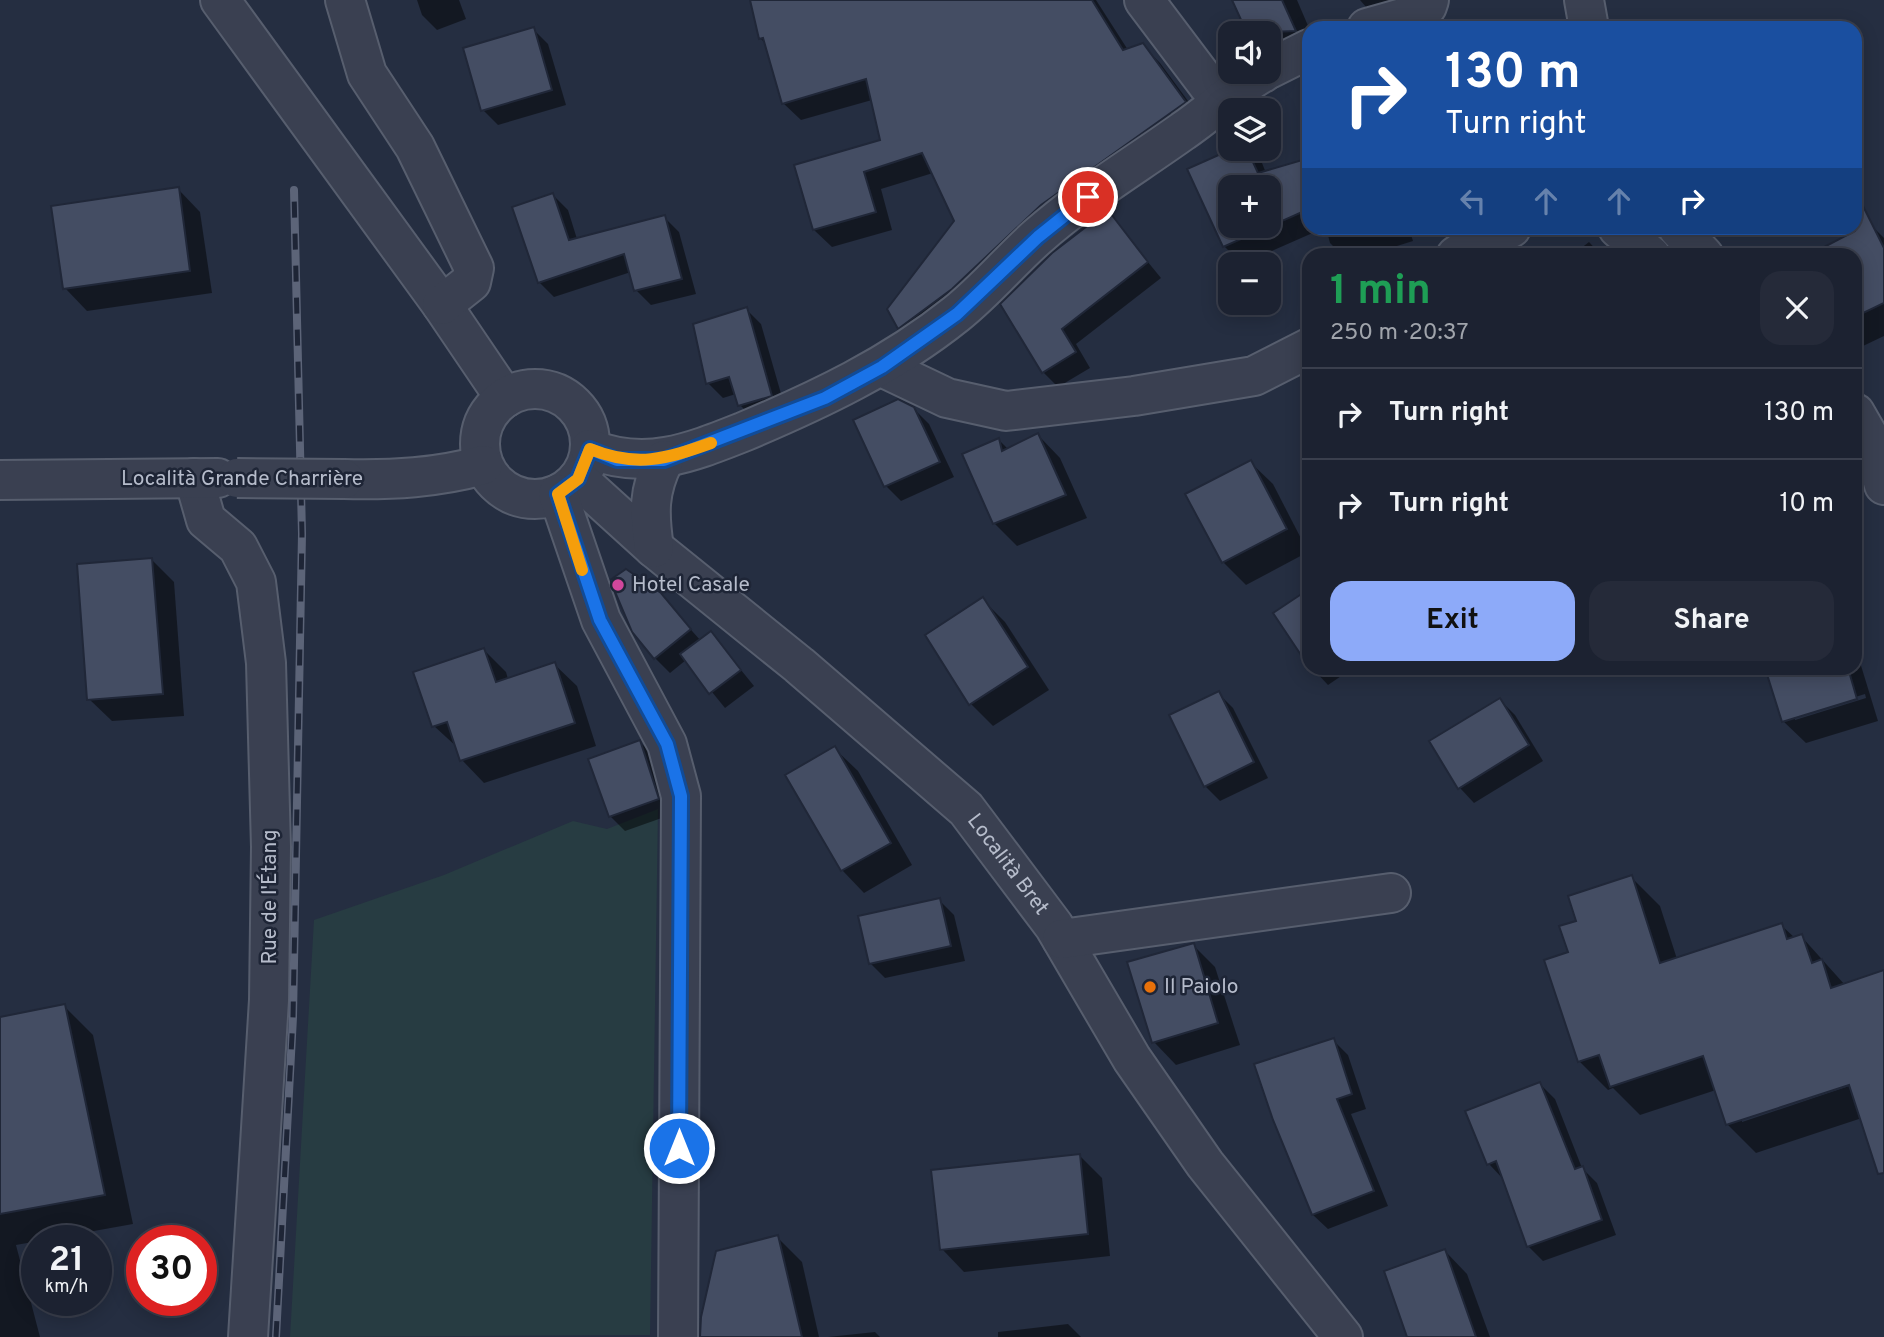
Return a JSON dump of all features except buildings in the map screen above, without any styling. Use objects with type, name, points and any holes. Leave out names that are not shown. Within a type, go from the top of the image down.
[{"type":"street","points":[[219,0],[442,305],[505,398]]},
{"type":"street","points":[[345,0],[367,74],[415,147],[474,268],[471,282],[442,305]]},
{"type":"street","points":[[1144,0],[1208,85],[1221,98]]},
{"type":"street","points":[[1392,21],[1413,15],[1427,6],[1429,0]]},
{"type":"street","points":[[1584,0],[1588,21]]},
{"type":"street","points":[[1281,64],[1302,53]]},
{"type":"street","points":[[1226,98],[1247,84]]},
{"type":"street","points":[[678,1337],[681,796],[667,744],[600,620],[575,474],[589,432],[582,416],[563,398],[539,390],[521,391],[505,398],[491,410],[482,427],[480,446],[483,465],[493,480],[515,495],[539,500],[575,474],[617,460],[664,460],[825,398],[882,367],[957,314],[1038,237],[1104,184],[1218,104]]},
{"type":"street","points":[[1467,248],[1491,235]]},
{"type":"street","points":[[1626,235],[1642,248]]},
{"type":"street","points":[[1684,235],[1697,248]]},
{"type":"street","points":[[882,367],[947,398],[1006,411],[1122,398],[1254,376],[1302,352]]},
{"type":"street","points":[[1862,397],[1884,408]]},
{"type":"street","points":[[1862,425],[1870,439],[1884,485]]},
{"type":"street","points":[[654,548],[648,512],[653,482],[664,460]]},
{"type":"street","name":"Località Grande Charrière","points":[[0,480],[419,478],[483,465]]},
{"type":"street","name":"Località Bret","points":[[575,474],[654,548],[799,665],[966,809],[1062,939],[1132,1059],[1205,1164],[1343,1337]]},
{"type":"street","name":"Rue de l'Étang","points":[[194,478],[206,520],[238,547],[256,582],[266,663],[271,847],[268,1000],[248,1337]]},
{"type":"street","points":[[1062,939],[1391,894]]},
{"type":"green space","points":[[658,809],[650,1335],[290,1337],[314,920],[444,875],[573,821],[607,829]]},
{"type":"railway","points":[[276,1337],[293,1017],[302,534],[294,190]]},
{"type":"slow traffic","points":[[582,570],[558,494],[578,479],[586,465],[590,449],[617,460],[664,460],[711,443]]},
{"type":"place","name":"Hotel Casale","points":[[618,585]]},
{"type":"place","name":"Il Paiolo","points":[[1150,987]]},
{"type":"route","points":[[679,1148],[681,796],[667,744],[600,620],[558,494],[578,479],[586,465],[590,449],[617,460],[664,460],[825,398],[882,367],[957,314],[1038,237],[1088,197]]}]
